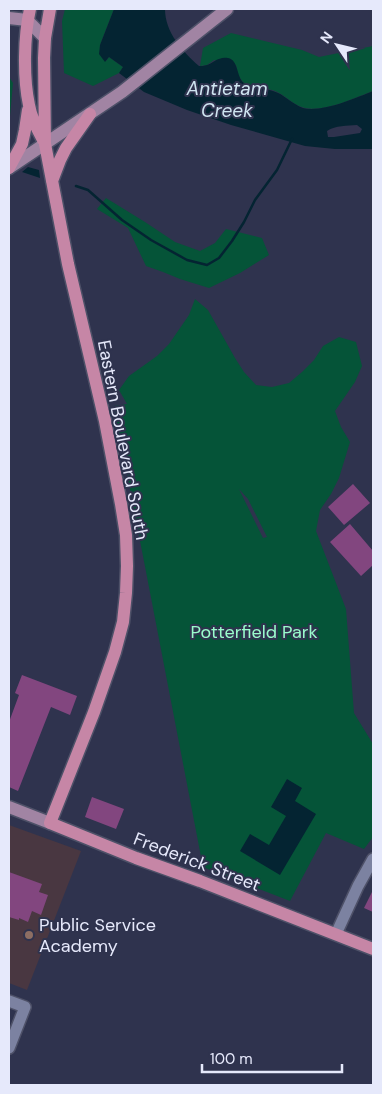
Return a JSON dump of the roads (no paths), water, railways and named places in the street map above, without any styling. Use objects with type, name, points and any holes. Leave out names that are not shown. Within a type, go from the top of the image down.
[{"type":"main road","name":"Eastern Boulevard South","points":[[50,9],[45,38],[45,144],[68,264],[105,421],[126,536],[127,566],[122,622],[115,652],[94,712],[50,823]]},
{"type":"main road","name":"Eastern Boulevard South","points":[[28,15],[25,56],[26,84],[34,124],[45,144]]},
{"type":"main road","points":[[9,168],[22,144],[29,105]]},
{"type":"main road","points":[[52,181],[66,148],[90,114]]},
{"type":"main road","name":"Frederick Street","points":[[50,823],[136,858],[373,948]]},
{"type":"street","points":[[9,168],[122,92],[227,9]]},
{"type":"street","points":[[9,18],[28,15],[45,38]]},
{"type":"street","name":"Frederick Street","points":[[9,807],[50,823]]},
{"type":"street","points":[[336,934],[358,886],[373,859]]},
{"type":"street","points":[[9,1001],[25,1007],[9,1048]]},
{"type":"water","name":"Antietam Creek","points":[[114,9],[165,9],[171,33],[199,66],[207,65],[222,58],[232,59],[244,83],[277,92],[303,108],[329,107],[373,91],[373,149],[335,149],[305,146],[231,125],[187,110],[144,92],[119,73],[123,67],[109,57],[105,62],[99,54],[100,45]],"holes":[[[357,125],[362,129],[360,133],[334,137],[328,137],[327,131],[338,127]]]},
{"type":"water","points":[[28,167],[39,170],[40,178],[22,172]]},
{"type":"water","points":[[287,779],[302,788],[295,801],[316,814],[280,875],[240,851],[250,834],[269,845],[286,816],[271,807]]},
{"type":"waterway","points":[[76,186],[88,190],[122,220],[151,240],[187,260],[207,265],[219,258],[232,241],[255,200],[277,170],[292,139]]},
{"type":"place","name":"Public Service Academy","points":[[29,935]]},
{"type":"park label","name":"Potterfield Park","points":[[254,632]]}]
